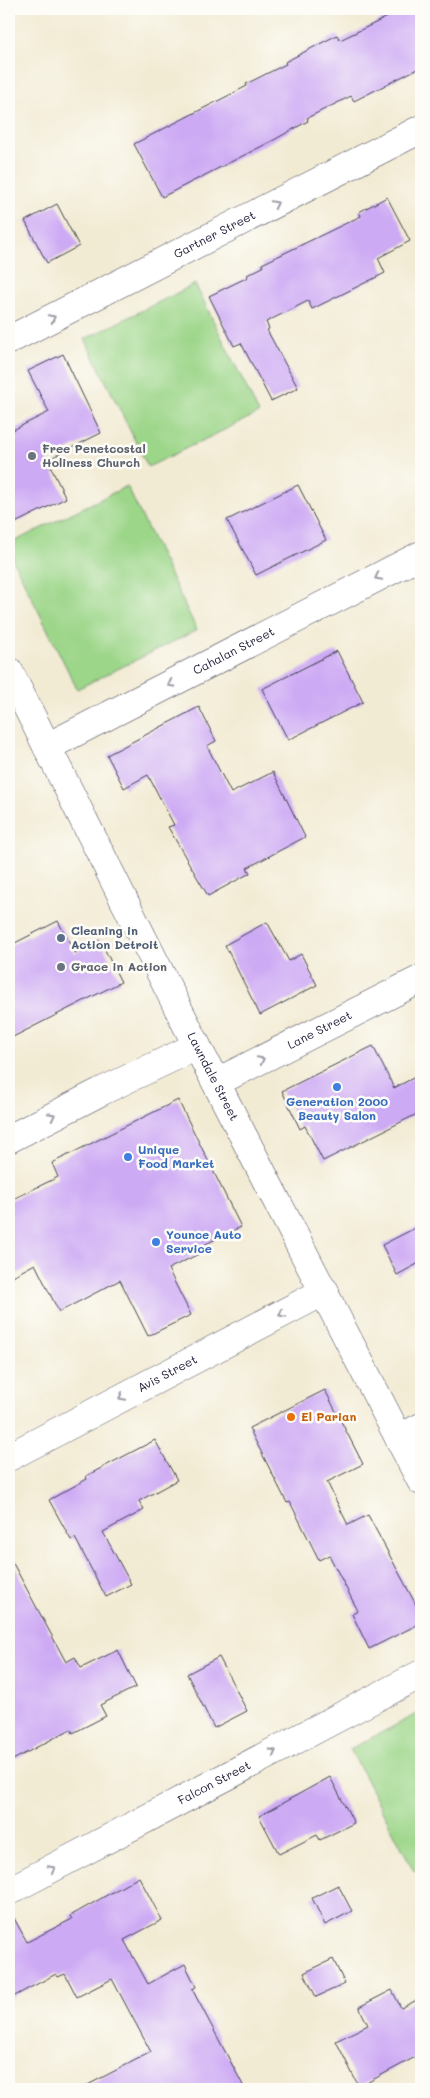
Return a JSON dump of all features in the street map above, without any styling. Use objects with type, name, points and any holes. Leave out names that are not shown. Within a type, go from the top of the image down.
[{"type":"street","name":"Gartner Street","points":[[9,340],[421,128]]},
{"type":"street","name":"Cahalan Street","points":[[48,747],[421,555]]},
{"type":"street","name":"Lawndale Street","points":[[9,673],[48,747],[197,1046],[325,1291],[410,1433],[421,1481]]},
{"type":"street","name":"Lane Street","points":[[217,1082],[421,979]]},
{"type":"street","points":[[9,1139],[100,1092],[197,1046]]},
{"type":"street","name":"Avis Street","points":[[9,1457],[325,1291]]},
{"type":"street","name":"Falcon Street","points":[[9,1891],[421,1674]]},
{"type":"green space","points":[[195,284],[259,413],[148,467],[85,339]]},
{"type":"green space","points":[[127,486],[197,630],[77,689],[9,552],[9,544]]},
{"type":"green space","points":[[421,1712],[421,1867],[414,1871],[350,1749]]},
{"type":"building","points":[[404,9],[421,9],[421,67],[354,101],[351,96],[307,118],[308,121],[272,141],[162,197],[134,144],[247,86],[246,84],[337,35],[340,40]]},
{"type":"building","points":[[387,197],[410,241],[378,258],[385,273],[312,309],[308,301],[266,322],[269,329],[267,330],[298,388],[271,401],[241,343],[234,346],[209,296],[248,277],[247,275],[263,267],[262,264],[361,216],[359,212]]},
{"type":"building","points":[[57,204],[79,246],[47,263],[25,221]]},
{"type":"building","points":[[63,354],[101,433],[47,460],[66,498],[9,526],[9,432],[49,412],[28,371]]},
{"type":"building","points":[[298,485],[326,540],[256,575],[227,520]]},
{"type":"building","points":[[337,651],[363,702],[288,740],[262,689]]},
{"type":"building","points":[[199,707],[216,741],[207,746],[231,793],[273,772],[305,837],[247,868],[250,873],[208,896],[168,827],[174,825],[148,775],[124,788],[107,755]]},
{"type":"building","name":"Grace in Action","points":[[58,921],[75,953],[100,940],[121,982],[9,1039],[9,946]]},
{"type":"building","points":[[267,922],[289,961],[301,954],[317,985],[260,1015],[225,945]]},
{"type":"building","points":[[373,1046],[394,1088],[421,1074],[421,1112],[323,1161],[305,1126],[300,1129],[282,1091]]},
{"type":"building","points":[[178,1100],[241,1227],[206,1244],[209,1249],[168,1269],[191,1315],[148,1336],[120,1280],[59,1312],[35,1264],[9,1278],[9,1201],[58,1177],[52,1163]]},
{"type":"building","points":[[421,1225],[421,1262],[397,1275],[382,1245]]},
{"type":"building","points":[[325,1390],[363,1464],[327,1482],[348,1525],[368,1515],[421,1614],[421,1623],[369,1649],[352,1614],[358,1611],[329,1555],[319,1560],[290,1502],[287,1503],[249,1428]]},
{"type":"building","points":[[155,1440],[177,1480],[139,1501],[144,1510],[103,1532],[131,1584],[106,1597],[75,1538],[71,1540],[49,1500],[87,1479],[86,1476]]},
{"type":"building","points":[[9,1556],[66,1662],[75,1657],[81,1668],[118,1650],[136,1687],[100,1705],[106,1716],[73,1733],[71,1729],[9,1762]]},
{"type":"building","points":[[219,1657],[247,1711],[214,1728],[187,1674]]},
{"type":"building","points":[[330,1777],[354,1823],[320,1840],[317,1835],[279,1854],[259,1816]]},
{"type":"building","points":[[139,1877],[162,1920],[124,1940],[148,1984],[185,1964],[196,1987],[192,1989],[245,2089],[80,2089],[151,2052],[112,1979],[77,1997],[65,1974],[58,1977],[56,1974],[9,1999],[9,1909],[27,1942],[72,1919],[70,1916]]},
{"type":"building","points":[[338,1885],[352,1911],[325,1925],[312,1898]]},
{"type":"building","points":[[333,1959],[345,1984],[316,1997],[304,1973]]},
{"type":"building","points":[[392,1990],[401,2008],[421,1998],[421,2054],[359,2087],[336,2041],[368,2025],[359,2007]]},
{"type":"place","name":"Free Penetcostal Holiness Church","points":[[32,456]]},
{"type":"place","name":"Cleaning in Action Detroit","points":[[61,938]]},
{"type":"place","name":"Grace in Action","points":[[61,967]]},
{"type":"place","name":"Generation 2000 Beauty Salon","points":[[337,1087]]},
{"type":"place","name":"Unique Food Market","points":[[128,1157]]},
{"type":"place","name":"Younce Auto Service","points":[[156,1242]]},
{"type":"place","name":"El Parian","points":[[291,1417]]}]
